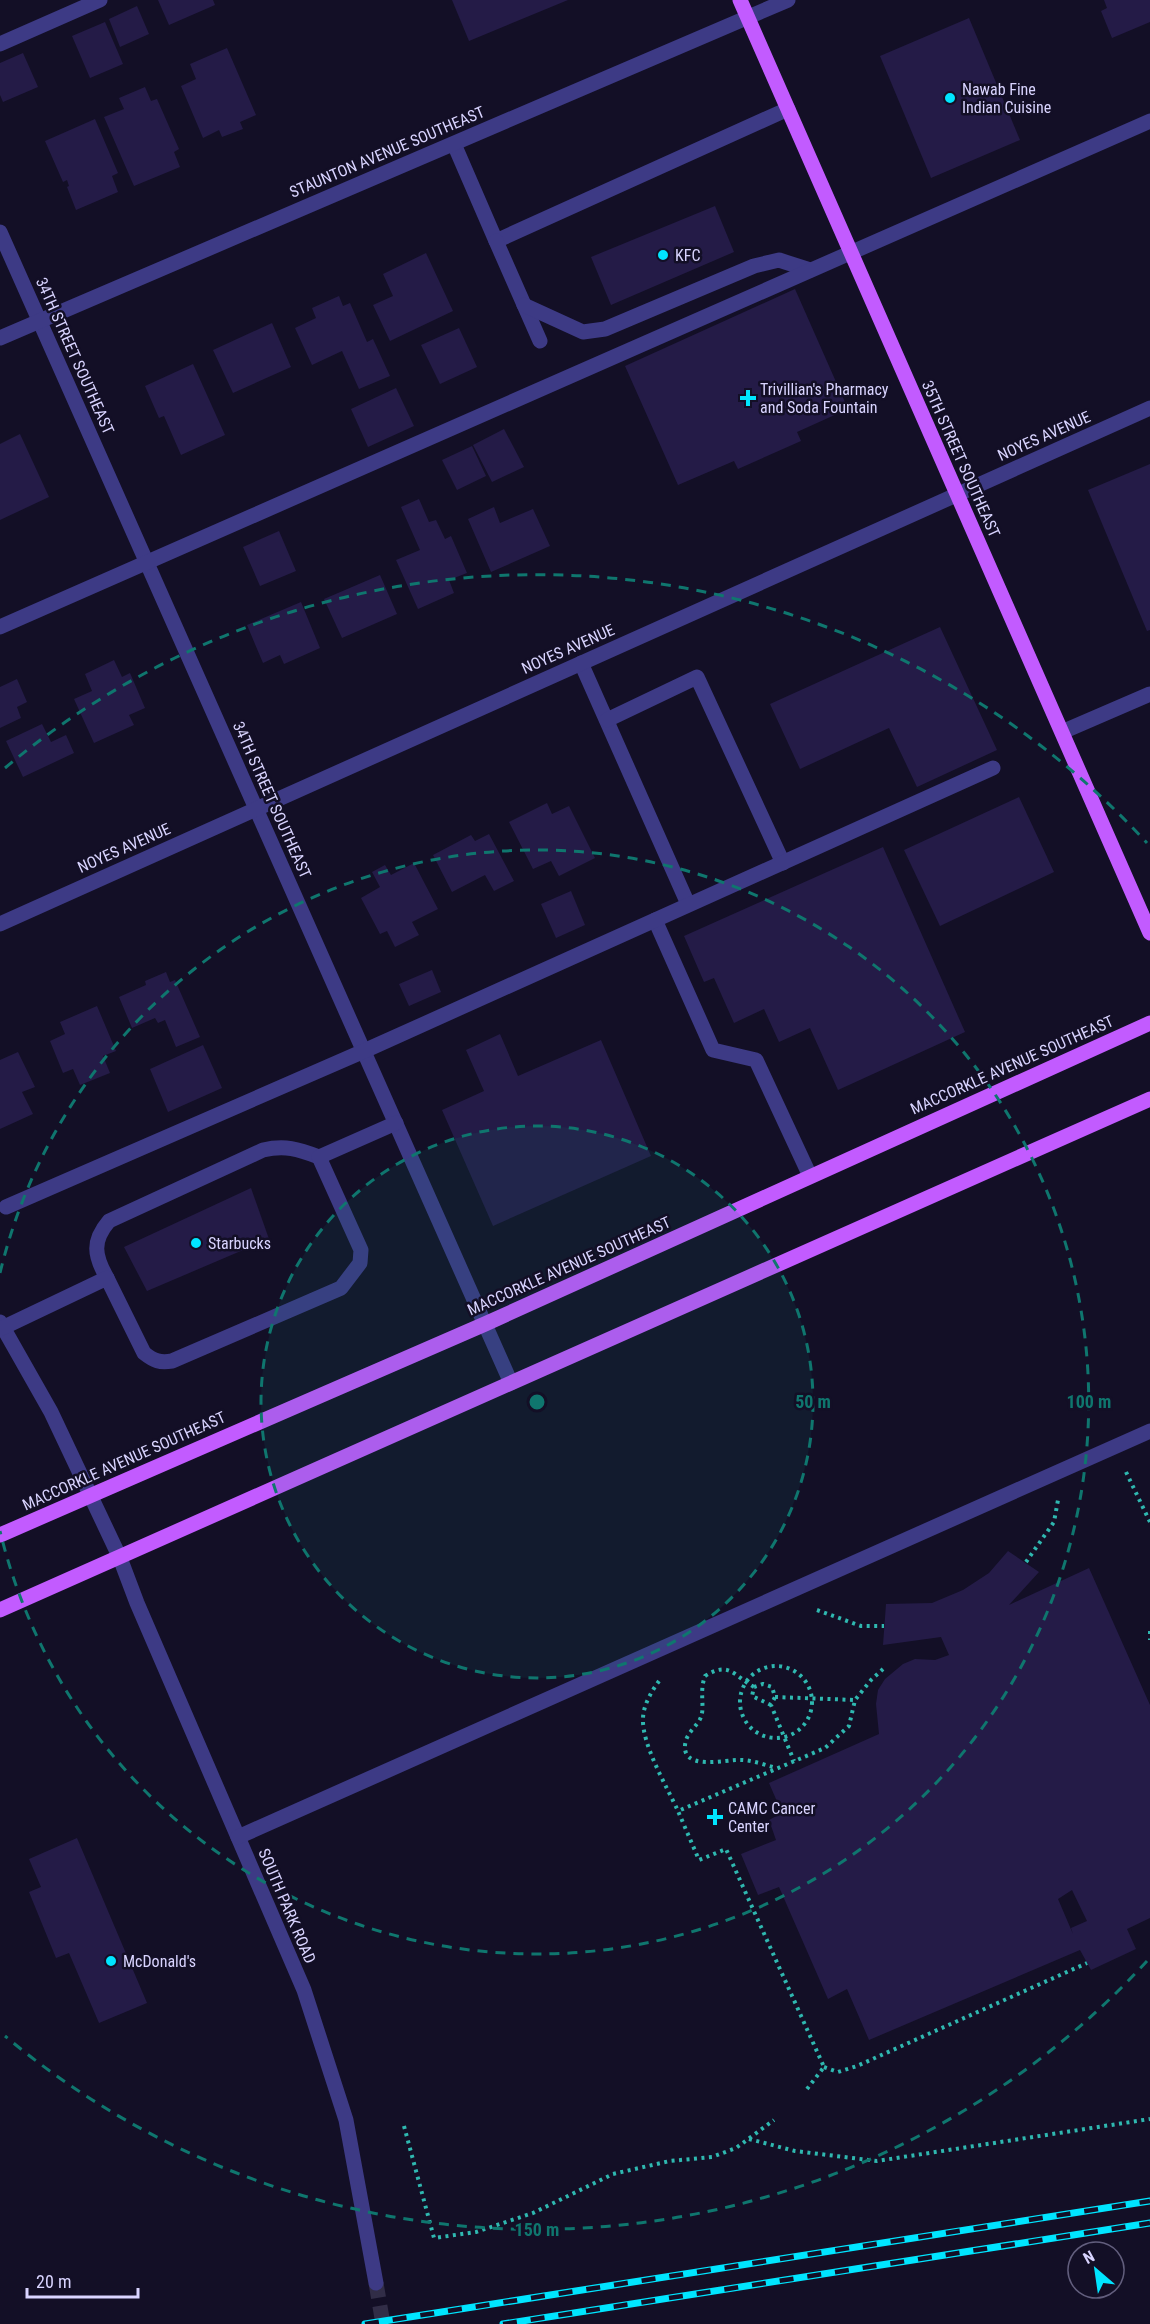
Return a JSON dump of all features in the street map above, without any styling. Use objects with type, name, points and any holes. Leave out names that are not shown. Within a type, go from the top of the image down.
[{"type":"main road","name":"35TH STREET SOUTHEAST","points":[[740,0],[1150,933]]},
{"type":"main road","name":"MACCORKLE AVENUE SOUTHEAST","points":[[0,1535],[485,1324],[1150,1023]]},
{"type":"main road","points":[[0,1610],[1150,1099]]},
{"type":"street","points":[[0,44],[100,0]]},
{"type":"street","name":"STAUNTON AVENUE SOUTHEAST","points":[[0,338],[788,0]]},
{"type":"street","points":[[495,241],[788,109]]},
{"type":"street","points":[[0,627],[1150,121]]},
{"type":"street","points":[[454,144],[540,341]]},
{"type":"street","name":"34TH STREET SOUTHEAST","points":[[0,232],[512,1383]]},
{"type":"street","points":[[524,305],[583,332],[605,329],[754,266],[779,260],[810,270]]},
{"type":"street","name":"NOYES AVENUE","points":[[0,924],[1150,408]]},
{"type":"street","points":[[580,663],[688,904]]},
{"type":"street","points":[[607,720],[697,677],[783,863]]},
{"type":"street","points":[[1062,732],[1150,693]]},
{"type":"street","points":[[6,1207],[364,1051],[993,768]]},
{"type":"street","points":[[655,920],[713,1050],[756,1060],[810,1176]]},
{"type":"street","points":[[319,1157],[361,1251],[360,1263],[341,1288],[172,1361],[162,1363],[152,1360],[144,1353],[96,1258],[95,1248],[100,1231],[109,1221],[263,1150],[282,1146],[319,1157],[396,1123]]},
{"type":"street","points":[[1,1326],[107,1278]]},
{"type":"street","name":"SOUTH PARK ROAD","points":[[1,1326],[51,1412],[120,1558],[304,1990],[346,2120],[376,2283]]},
{"type":"street","points":[[238,1837],[1149,1430]]},
{"type":"path","points":[[1122,1471],[1128,1473],[1150,1522]]},
{"type":"path","points":[[1026,1563],[1054,1522],[1059,1498]]},
{"type":"path","points":[[808,1606],[861,1626],[884,1626]]},
{"type":"path","points":[[1150,1631],[1150,1640]]},
{"type":"path","points":[[781,1666],[796,1671],[809,1683],[813,1698],[809,1718],[784,1738],[760,1735],[748,1727],[741,1714],[738,1695],[748,1676],[763,1667],[781,1666]]},
{"type":"path","points":[[754,1687],[732,1670],[717,1668],[705,1676],[700,1690],[701,1717],[686,1740],[686,1750],[691,1758],[711,1763],[740,1759],[777,1768]]},
{"type":"path","points":[[678,1811],[825,1748],[849,1726],[855,1700],[871,1680],[884,1669]]},
{"type":"path","points":[[663,1677],[647,1701],[643,1719],[646,1740],[699,1860],[726,1849],[824,2067],[838,2072],[857,2066],[1087,1963]]},
{"type":"path","points":[[754,1687],[763,1684],[772,1687],[775,1697],[771,1705]]},
{"type":"path","points":[[754,1687],[752,1696],[771,1705],[794,1761]]},
{"type":"path","points":[[775,1697],[855,1700]]},
{"type":"path","points":[[807,2089],[824,2067]]},
{"type":"path","points":[[748,2139],[795,2151],[877,2161],[1150,2119]]},
{"type":"path","points":[[404,2126],[434,2238],[476,2232],[532,2213],[613,2174],[670,2161],[712,2157],[735,2148],[774,2120]]},
{"type":"building","points":[[158,0],[213,0],[215,5],[169,25]]},
{"type":"building","points":[[452,0],[568,0],[469,41]]},
{"type":"building","points":[[1104,0],[1150,0],[1150,22],[1112,38],[1101,11],[1107,8]]},
{"type":"building","points":[[137,6],[149,34],[120,47],[109,19]]},
{"type":"building","name":"Nawab Fine Indian Cuisine","points":[[969,18],[1020,140],[931,178],[880,56]]},
{"type":"building","points":[[105,22],[123,64],[90,78],[72,36]]},
{"type":"building","points":[[227,48],[256,115],[240,122],[243,129],[222,137],[219,130],[203,138],[181,86],[196,79],[190,64]]},
{"type":"building","points":[[23,53],[38,87],[3,102],[0,95],[0,63]]},
{"type":"building","points":[[145,87],[151,101],[157,99],[179,149],[174,152],[180,167],[134,186],[104,117],[124,109],[119,98]]},
{"type":"building","points":[[95,119],[118,173],[112,176],[118,192],[76,210],[67,187],[69,186],[67,180],[63,182],[45,141]]},
{"type":"building","name":"KFC","points":[[715,206],[734,252],[611,305],[591,257]]},
{"type":"building","points":[[426,253],[453,311],[390,341],[373,305],[393,296],[383,274]]},
{"type":"building","points":[[795,289],[848,409],[797,432],[801,441],[738,469],[734,461],[678,485],[625,366]]},
{"type":"building","points":[[339,296],[343,306],[350,303],[367,342],[373,339],[390,376],[359,389],[342,351],[312,365],[295,328],[316,318],[312,308]]},
{"type":"building","points":[[272,323],[291,367],[233,393],[213,350]]},
{"type":"building","points":[[459,328],[477,367],[440,384],[421,345]]},
{"type":"building","points":[[193,364],[225,435],[181,455],[164,416],[159,418],[145,386]]},
{"type":"building","points":[[396,388],[414,426],[368,447],[351,409]]},
{"type":"building","points":[[504,429],[524,467],[492,482],[473,445]]},
{"type":"building","points":[[20,434],[49,497],[0,520],[0,444]]},
{"type":"building","points":[[472,446],[486,476],[457,490],[442,460]]},
{"type":"building","points":[[1150,464],[1150,630],[1147,631],[1088,490]]},
{"type":"building","points":[[419,499],[429,522],[436,520],[445,539],[451,536],[467,573],[449,580],[454,593],[418,609],[396,560],[420,550],[401,507]]},
{"type":"building","points":[[494,507],[500,523],[533,509],[550,546],[491,572],[468,519]]},
{"type":"building","points":[[279,531],[296,571],[260,586],[243,547]]},
{"type":"building","points":[[380,575],[397,614],[342,638],[324,599]]},
{"type":"building","points":[[301,602],[320,648],[284,664],[280,655],[263,663],[247,625]]},
{"type":"building","points":[[940,627],[997,750],[917,787],[889,728],[800,769],[770,704]]},
{"type":"building","points":[[114,660],[122,677],[130,673],[145,708],[129,715],[134,725],[94,743],[74,699],[92,691],[85,674]]},
{"type":"building","points":[[17,679],[27,702],[17,707],[21,718],[0,728],[0,687]]},
{"type":"building","points":[[42,724],[51,742],[66,735],[74,753],[23,777],[6,741]]},
{"type":"building","points":[[1019,797],[1054,872],[940,926],[904,850]]},
{"type":"building","points":[[547,803],[552,814],[569,806],[595,858],[559,876],[551,861],[533,869],[509,822]]},
{"type":"building","points":[[489,834],[514,881],[494,891],[485,875],[452,892],[433,855],[471,835],[475,841]]},
{"type":"building","points":[[883,847],[965,1032],[838,1090],[810,1028],[779,1042],[764,1009],[734,1023],[714,978],[704,982],[684,936]]},
{"type":"building","points":[[414,863],[438,909],[412,922],[419,935],[395,947],[387,931],[380,934],[361,898],[380,887],[372,872],[385,865],[391,875]]},
{"type":"building","points":[[571,891],[585,925],[556,938],[541,904]]},
{"type":"building","points":[[432,970],[441,992],[409,1006],[399,984]]},
{"type":"building","points":[[166,972],[170,982],[175,980],[200,1037],[176,1047],[165,1020],[158,1023],[155,1018],[132,1028],[119,997],[146,985],[145,981]]},
{"type":"building","points":[[97,1006],[116,1051],[103,1056],[110,1073],[80,1085],[73,1069],[63,1073],[50,1041],[65,1034],[60,1022]]},
{"type":"building","points":[[500,1034],[518,1076],[601,1040],[651,1156],[493,1226],[442,1110],[484,1091],[466,1050]]},
{"type":"building","points":[[203,1045],[222,1088],[168,1112],[150,1069]]},
{"type":"building","points":[[18,1052],[35,1087],[22,1092],[33,1114],[0,1129],[0,1060]]},
{"type":"building","name":"Starbucks","points":[[251,1188],[269,1239],[147,1291],[124,1247]]},
{"type":"building","points":[[1008,1551],[1039,1572],[1009,1605],[1089,1568],[1150,1705],[1150,1918],[1127,1929],[1136,1949],[1091,1970],[1080,1950],[869,2040],[847,1989],[828,1999],[779,1887],[758,1895],[741,1854],[776,1840],[769,1820],[782,1813],[769,1783],[879,1734],[876,1704],[878,1690],[885,1679],[903,1664],[915,1659],[935,1660],[949,1655],[941,1637],[883,1645],[886,1604],[932,1603],[963,1590],[989,1573]],"holes":[[[1072,1890],[1087,1921],[1071,1928],[1073,1934],[1058,1899]]]},
{"type":"building","points":[[77,1838],[147,2003],[99,2023],[69,1953],[56,1958],[29,1892],[41,1887],[29,1859]]},
{"type":"tunnel","points":[[376,2283],[383,2324]]},
{"type":"railway","points":[[365,2324],[1150,2201]]},
{"type":"railway","points":[[503,2324],[1150,2223]]},
{"type":"place","name":"Nawab Fine Indian Cuisine","points":[[950,98]]},
{"type":"place","name":"KFC","points":[[663,255]]},
{"type":"place","name":"Trivillian's Pharmacy and Soda Fountain","points":[[748,398]]},
{"type":"place","name":"Starbucks","points":[[196,1243]]},
{"type":"place","name":"CAMC Cancer Center","points":[[715,1817]]},
{"type":"place","name":"McDonald's","points":[[111,1961]]}]
